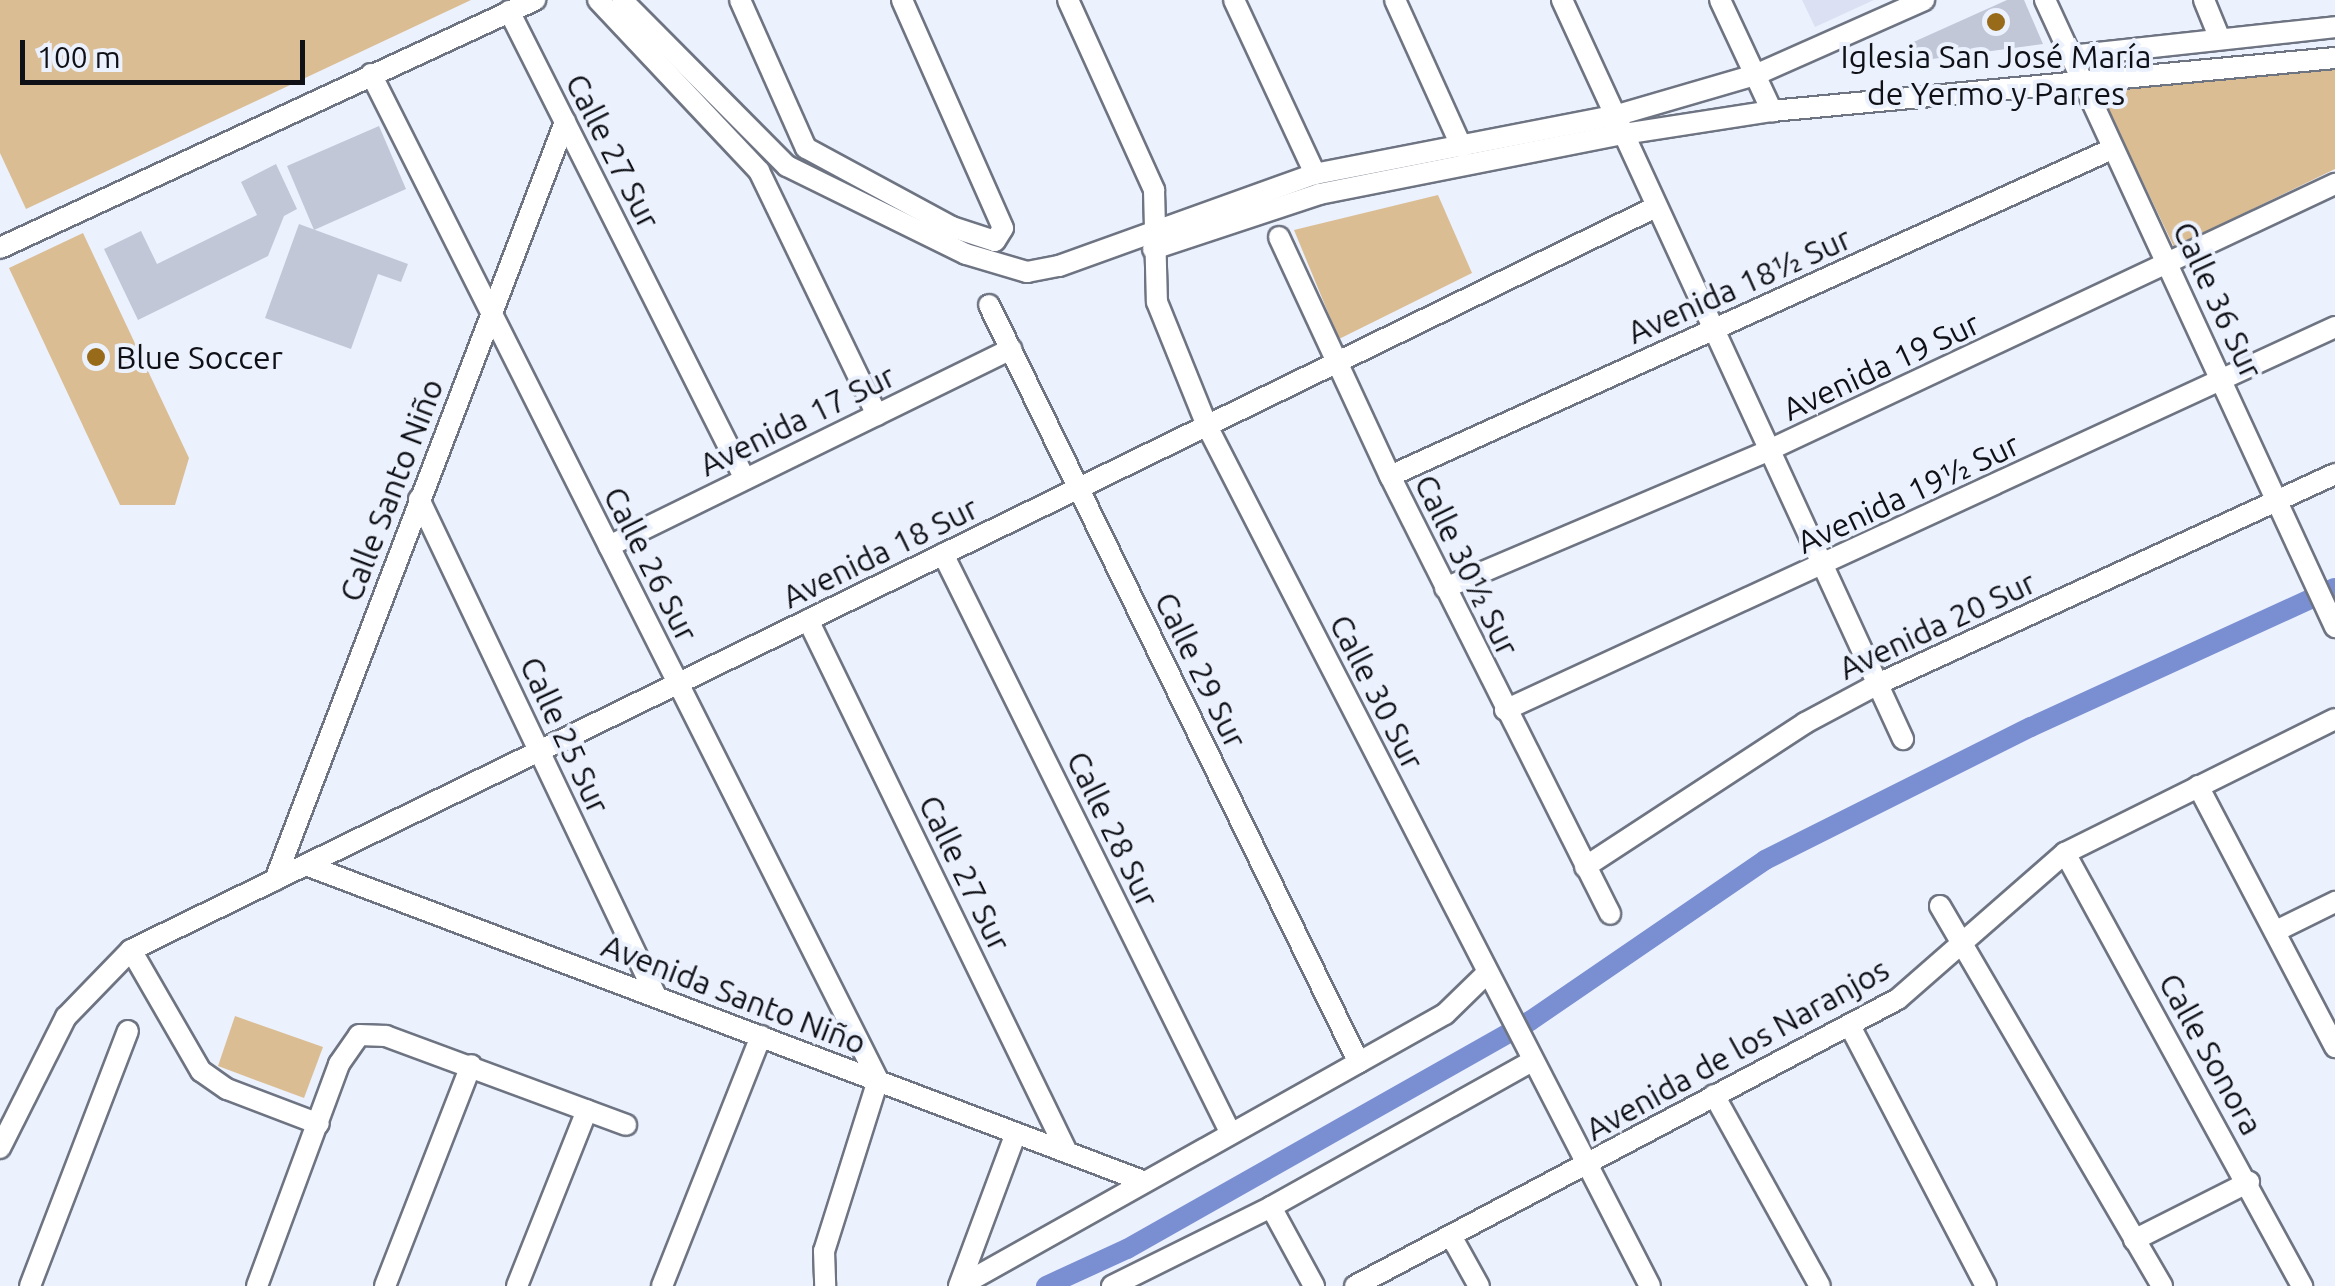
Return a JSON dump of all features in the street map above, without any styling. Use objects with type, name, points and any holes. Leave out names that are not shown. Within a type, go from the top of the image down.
[{"type":"street","points":[[0,248],[535,0]]},
{"type":"street","points":[[598,0],[750,158],[877,414]]},
{"type":"street","points":[[622,0],[787,166],[966,254],[1027,272],[1153,242],[1319,194],[1619,125],[1755,75],[1924,0]]},
{"type":"street","points":[[740,0],[795,133],[820,160],[952,227],[995,242],[1003,228],[902,0]]},
{"type":"street","name":"Calle 30 Sur","points":[[1068,0],[1154,190],[1157,302],[1207,426],[1650,1286]]},
{"type":"street","points":[[1234,0],[1315,174]]},
{"type":"street","points":[[1395,0],[1462,148]]},
{"type":"street","points":[[1562,0],[1903,739]]},
{"type":"street","points":[[1720,0],[1772,111]]},
{"type":"street","name":"Calle 36 Sur","points":[[2046,0],[2335,626]]},
{"type":"street","points":[[2204,0],[2220,39]]},
{"type":"street","name":"Calle 27 Sur","points":[[509,11],[746,479]]},
{"type":"street","points":[[2070,56],[2335,27]]},
{"type":"street","points":[[1153,242],[1315,174],[1462,148],[1619,125],[2335,58]]},
{"type":"street","name":"Calle 26 Sur","points":[[371,74],[878,1080]]},
{"type":"street","name":"Calle Santo Niño","points":[[275,880],[565,122]]},
{"type":"street","name":"Avenida 18½ Sur","points":[[1390,476],[2112,148]]},
{"type":"street","name":"Avenida 19 Sur","points":[[1445,588],[1767,450],[2170,266],[2335,184]]},
{"type":"street","name":"Avenida 18 Sur","points":[[0,1148],[66,1017],[131,950],[1656,207]]},
{"type":"street","name":"Calle 30½ Sur","points":[[1279,237],[1390,476],[1610,914]]},
{"type":"street","name":"Calle 29 Sur","points":[[988,305],[1359,1063]]},
{"type":"street","name":"Avenida 19½ Sur","points":[[1505,710],[1822,568],[2335,327]]},
{"type":"street","name":"Avenida 17 Sur","points":[[609,546],[1011,349]]},
{"type":"street","name":"Avenida 20 Sur","points":[[1585,867],[1805,723],[1878,684],[2335,474]]},
{"type":"street","name":"Calle 25 Sur","points":[[419,499],[656,996]]},
{"type":"street","name":"Calle 28 Sur","points":[[944,554],[1229,1130]]},
{"type":"street","name":"Calle 27 Sur","points":[[808,620],[1067,1152]]},
{"type":"street","name":"Avenida de los Naranjos","points":[[1354,1286],[1850,1026],[1932,974],[2064,852],[2335,719]]},
{"type":"street","points":[[2198,786],[2335,1047]]},
{"type":"street","name":"Calle Sonora","points":[[2064,852],[2302,1286]]},
{"type":"street","name":"Avenida Santo Niño","points":[[306,865],[1140,1180]]},
{"type":"street","points":[[2276,931],[2335,902]]},
{"type":"street","points":[[1940,906],[2162,1286]]},
{"type":"street","points":[[131,950],[201,1070],[227,1089],[319,1124]]},
{"type":"street","points":[[959,1286],[1229,1130],[1445,1014],[1487,973]]},
{"type":"street","points":[[1850,1026],[1986,1286]]},
{"type":"street","points":[[30,1286],[128,1031]]},
{"type":"street","points":[[282,1286],[259,1282],[352,1040],[376,1034],[471,1065],[626,1125]]},
{"type":"street","points":[[662,1286],[762,1036]]},
{"type":"street","points":[[1112,1286],[1271,1207],[1528,1053]]},
{"type":"street","points":[[385,1286],[471,1065]]},
{"type":"street","points":[[825,1286],[824,1251],[878,1080]]},
{"type":"street","points":[[1714,1094],[1820,1286]]},
{"type":"street","points":[[516,1286],[588,1110]]},
{"type":"street","points":[[959,1286],[1016,1133]]},
{"type":"street","points":[[2134,1240],[2248,1182]]},
{"type":"street","points":[[1271,1207],[1314,1286]]},
{"type":"street","points":[[1451,1236],[1479,1286]]},
{"type":"shaded area","points":[[0,0],[471,0],[26,209],[0,153]]},
{"type":"shaded area","points":[[1802,0],[1874,0],[1815,27]]},
{"type":"shaded area","points":[[2335,64],[2335,169],[2174,247],[2098,88]]},
{"type":"shaded area","points":[[1438,195],[1472,273],[1339,339],[1294,230]]},
{"type":"shaded area","name":"Blue Soccer","points":[[83,233],[189,458],[175,505],[120,505],[9,268]]},
{"type":"shaded area","points":[[235,1016],[323,1047],[304,1098],[218,1066]]},
{"type":"building","name":"Iglesia San José María de Yermo y Parres","points":[[2007,0],[2024,0],[2043,44],[1917,61],[1909,44]]},
{"type":"building","points":[[379,126],[406,189],[314,230],[287,166]]},
{"type":"building","points":[[276,164],[297,209],[284,216],[268,256],[138,320],[104,249],[141,231],[157,264],[257,215],[241,182]]},
{"type":"building","points":[[299,224],[408,264],[401,282],[378,274],[351,349],[265,318]]},
{"type":"waterway","points":[[1046,1286],[1127,1249],[1530,1021],[1765,860],[2031,727],[2335,588]]},
{"type":"place","name":"Iglesia San José María de Yermo y Parres","points":[[1996,22]]},
{"type":"place","name":"Blue Soccer","points":[[96,357]]}]
